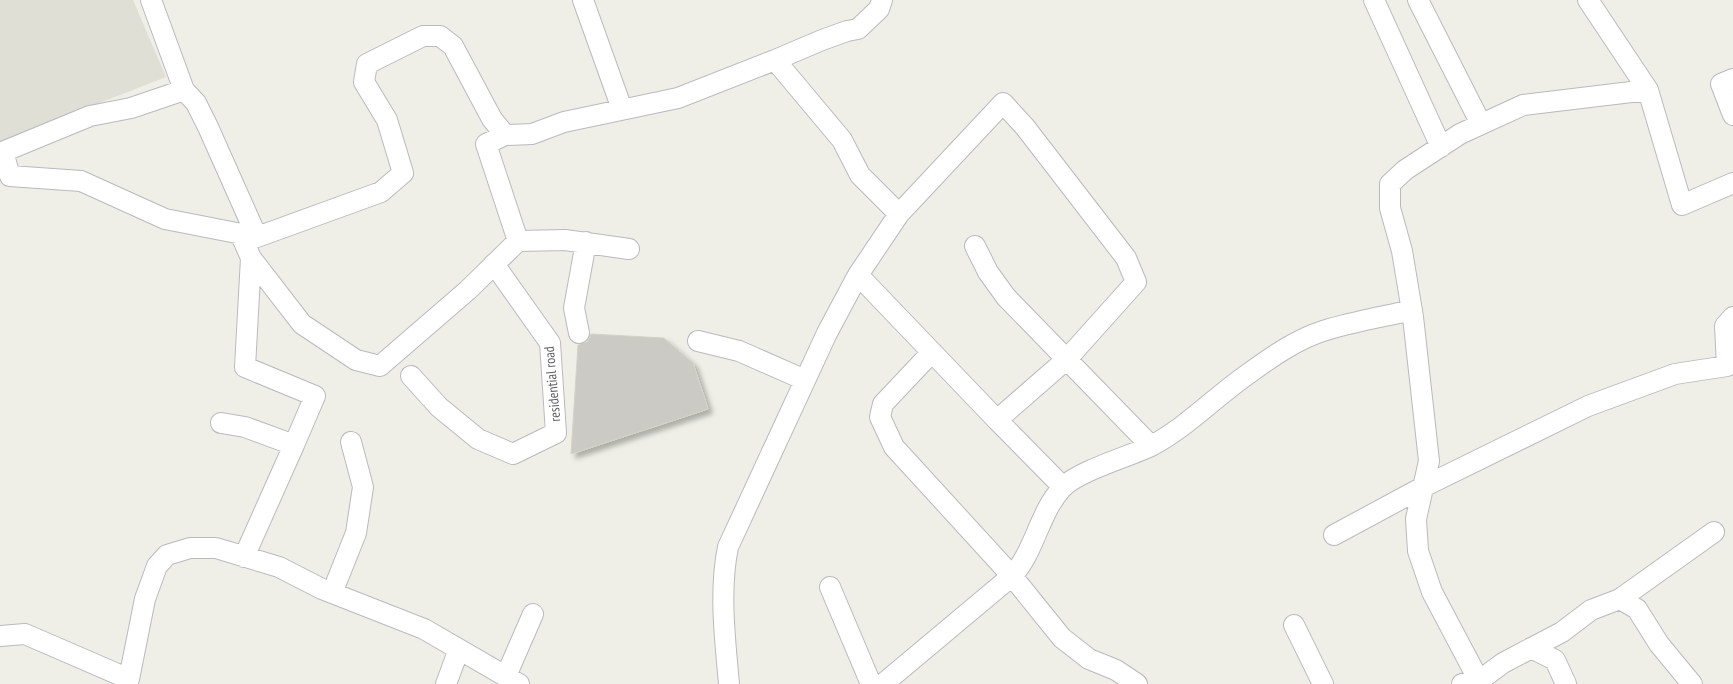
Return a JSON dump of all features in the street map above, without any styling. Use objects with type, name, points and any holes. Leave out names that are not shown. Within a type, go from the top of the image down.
[{"type":"street","points":[[151,0],[184,90],[196,103],[208,127],[248,235],[251,258],[245,367],[315,396],[244,557]]},
{"type":"street","points":[[583,0],[622,109]]},
{"type":"street","points":[[518,241],[486,144],[505,136],[532,134],[564,122],[678,98],[828,38],[858,29],[880,8],[882,0]]},
{"type":"street","points":[[1374,0],[1441,147]]},
{"type":"street","points":[[1418,0],[1482,124]]},
{"type":"street","points":[[1588,0],[1648,90],[1682,206],[1733,183]]},
{"type":"street","points":[[184,90],[131,108],[90,116],[2,152],[10,176],[81,181],[165,219],[248,235],[381,192],[403,173],[387,120],[364,82],[368,64],[423,36],[440,36],[453,46],[492,119],[505,136]]},
{"type":"street","points":[[775,60],[842,140],[860,175],[899,214]]},
{"type":"street","points":[[1733,79],[1721,84],[1733,115]]},
{"type":"street","points":[[1648,90],[1523,105],[1482,124],[1441,147],[1405,170],[1390,184],[1390,208],[1402,251],[1412,310],[1429,460],[1416,519],[1418,552],[1432,592],[1470,681],[1562,632],[1591,610],[1620,599],[1714,532]]},
{"type":"street","points":[[729,684],[724,618],[723,569],[728,547],[805,380],[858,275],[899,214],[1003,103],[1025,127],[1126,258],[1136,282],[1067,359],[996,420]]},
{"type":"street","points":[[251,258],[302,324],[356,360],[380,366],[468,290],[518,241],[565,240],[629,248]]},
{"type":"street","points":[[579,333],[574,308],[586,242]]},
{"type":"street","points":[[975,246],[988,272],[1006,297],[1151,446]]},
{"type":"street","name":"residential road","points":[[411,376],[439,407],[478,439],[513,454],[556,433],[550,343],[494,264]]},
{"type":"street","points":[[858,275],[996,420],[1063,487]]},
{"type":"street","points":[[883,684],[1012,576],[1026,558],[1054,499],[1063,487],[1084,475],[1151,446],[1204,410],[1247,374],[1297,342],[1322,331],[1412,310]]},
{"type":"street","points":[[1334,535],[1423,488],[1588,406],[1675,374],[1730,365],[1725,326],[1733,317]]},
{"type":"street","points":[[698,341],[739,352],[805,380]]},
{"type":"street","points":[[932,352],[883,404],[880,417],[894,448],[1012,576],[1062,638],[1089,659],[1116,670],[1137,684]]},
{"type":"street","points":[[220,423],[245,427],[294,445]]},
{"type":"street","points":[[332,593],[356,533],[363,487],[350,442]]},
{"type":"street","points":[[0,636],[25,634],[128,681],[145,599],[157,566],[167,555],[190,548],[216,548],[278,566],[332,593],[424,629],[513,680],[533,614]]},
{"type":"street","points":[[830,587],[871,684]]},
{"type":"street","points":[[1620,599],[1637,610],[1659,644],[1692,684]]},
{"type":"street","points":[[1294,625],[1323,684]]},
{"type":"street","points":[[1531,648],[1555,660],[1566,684]]},
{"type":"street","points":[[446,684],[459,649]]},
{"type":"shaded area","points":[[0,0],[133,0],[166,77],[0,142]]},
{"type":"building","points":[[591,334],[664,338],[693,363],[708,409],[571,454],[578,345],[587,342]]}]
